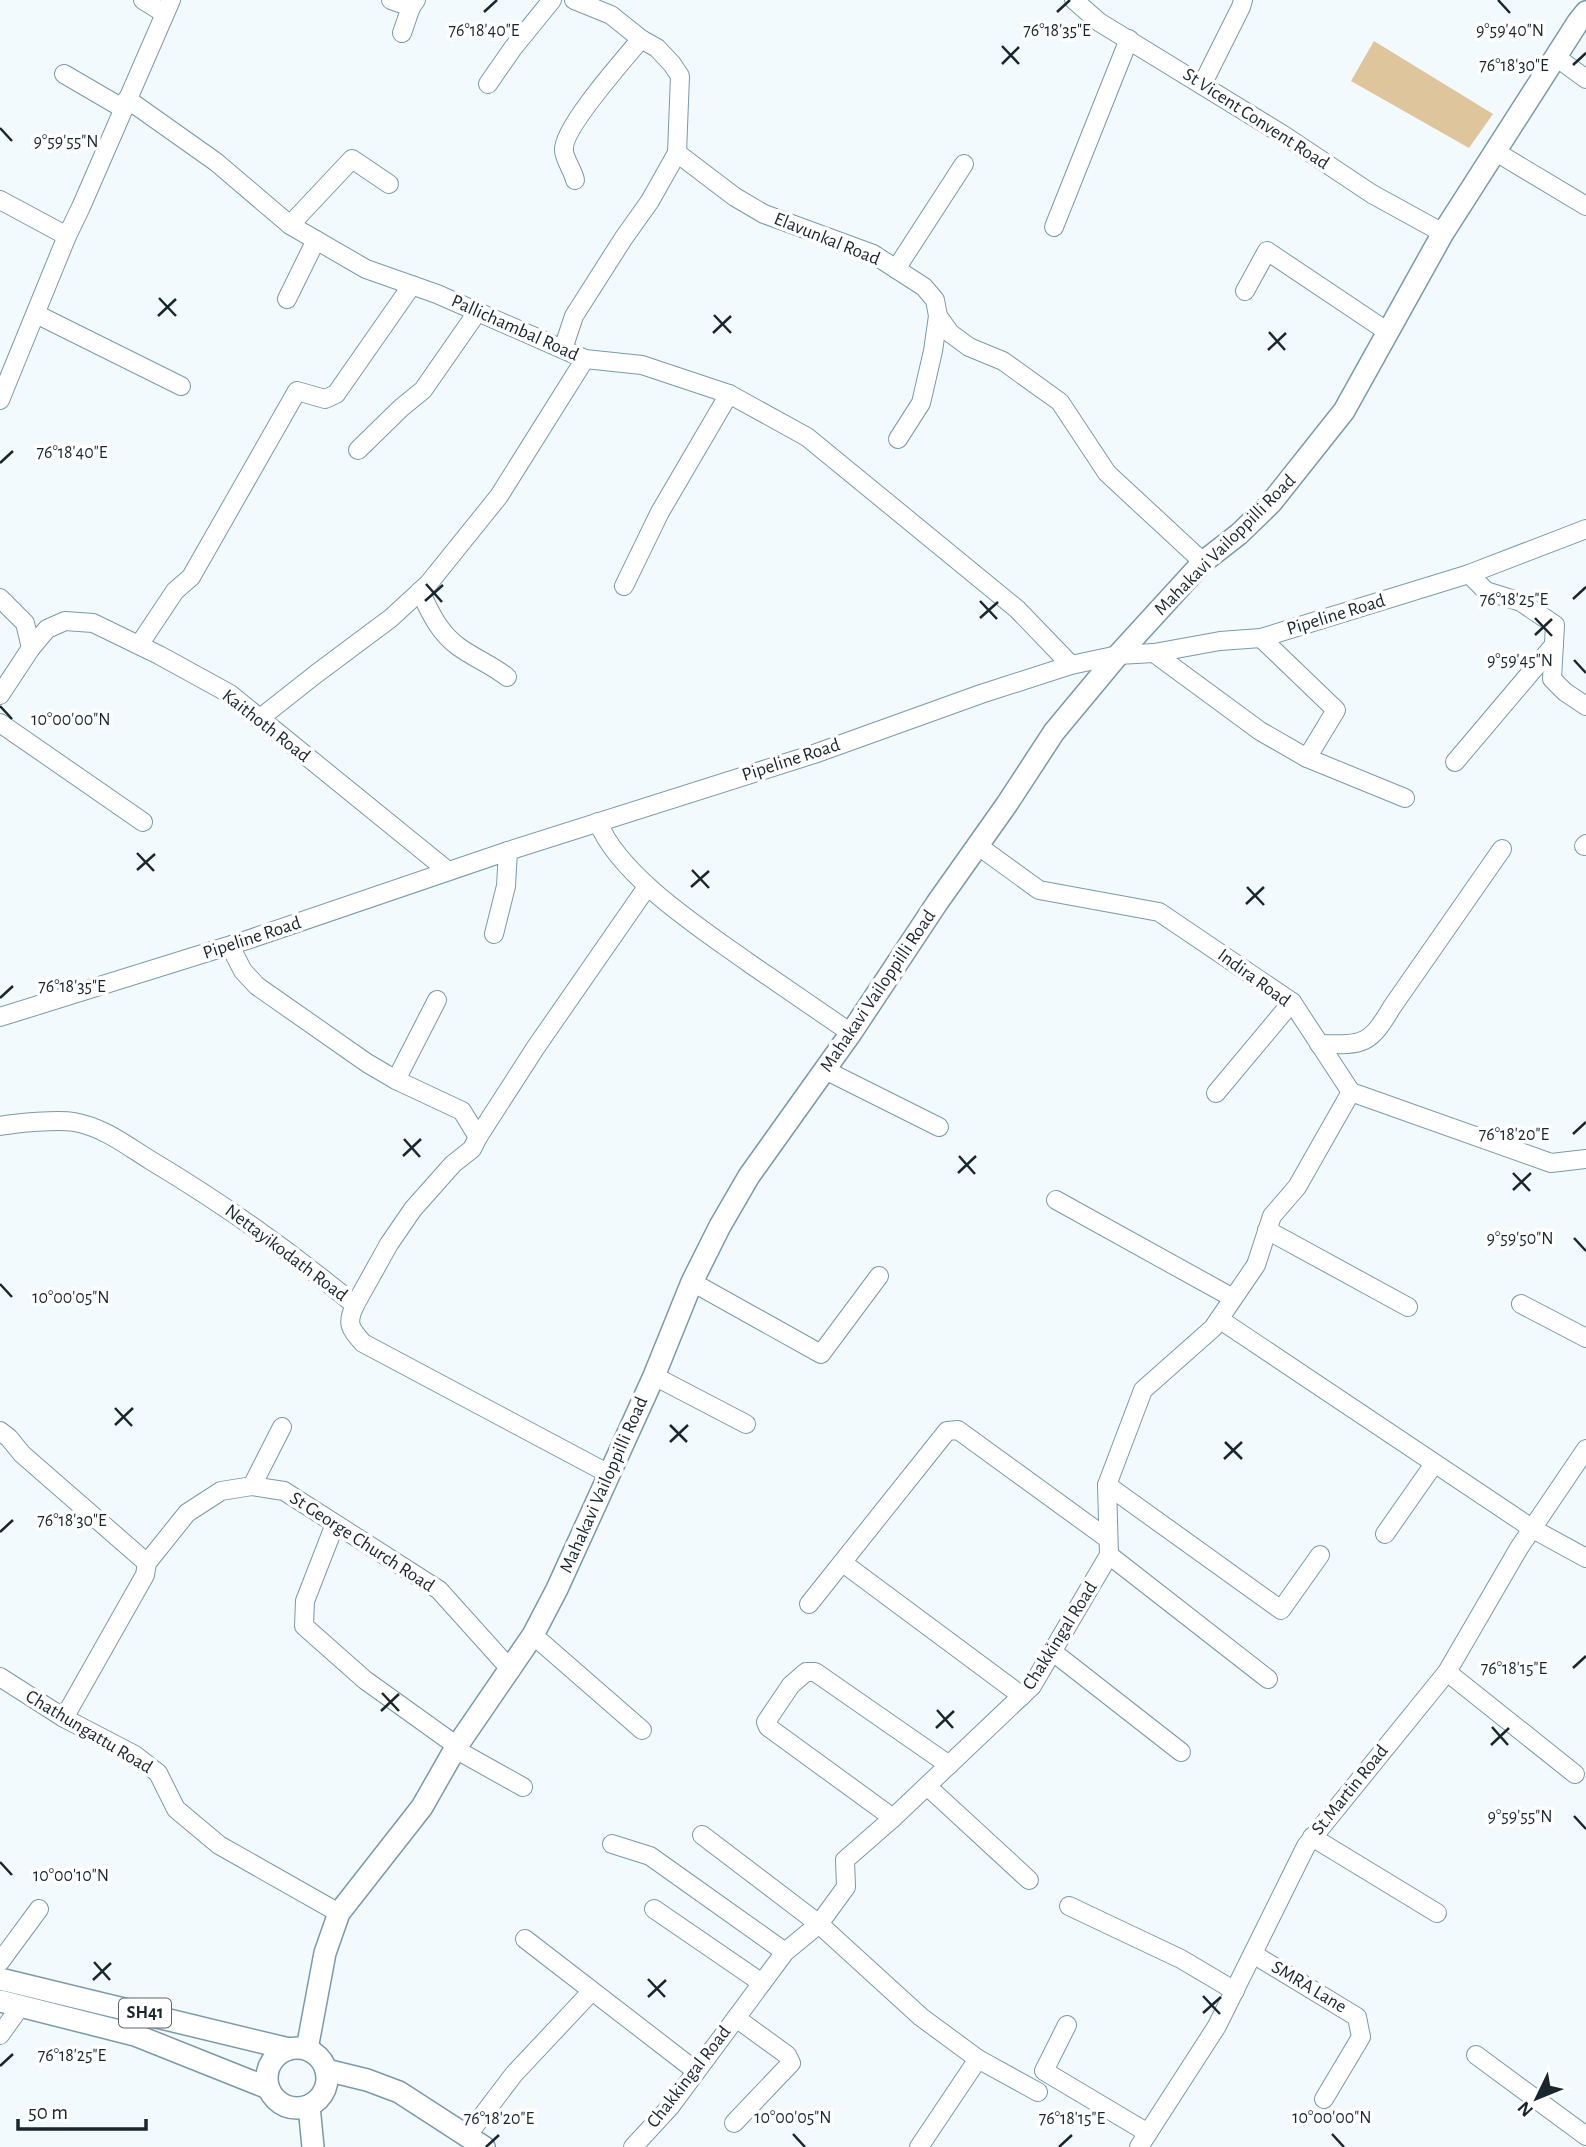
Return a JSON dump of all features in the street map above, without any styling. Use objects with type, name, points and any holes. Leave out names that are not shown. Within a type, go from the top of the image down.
[{"type":"main road","name":"Mahakavi Vailoppilli Road","points":[[298,2049],[339,1913],[422,1807],[456,1747],[533,1635],[609,1474],[692,1282],[749,1176],[851,1033],[1054,732],[1118,655],[1203,562],[1239,534],[1271,503],[1344,411],[1443,233],[1586,12]]},
{"type":"main road","name":"SH41","points":[[0,1979],[298,2049]]},
{"type":"main road","name":"SH41","points":[[10,2004],[135,2035],[268,2088]]},
{"type":"main road","points":[[298,2049],[319,2057],[326,2070],[327,2084],[321,2098],[309,2106],[294,2109],[280,2104],[268,2088],[267,2072],[274,2057],[298,2049]]},
{"type":"main road","points":[[326,2070],[367,2080],[399,2092],[475,2141]]},
{"type":"main road","points":[[309,2106],[313,2147]]},
{"type":"street","points":[[0,400],[67,236],[168,6],[143,0]]},
{"type":"street","points":[[391,0],[414,3],[402,33]]},
{"type":"street","points":[[488,84],[552,0]]},
{"type":"street","points":[[563,349],[574,316],[650,201],[677,153],[680,76],[657,48],[611,15],[573,0]]},
{"type":"street","name":"St Vicent Convent Road","points":[[1074,0],[1099,22],[1285,136],[1372,194],[1443,233]]},
{"type":"street","points":[[1202,85],[1243,0]]},
{"type":"street","points":[[575,180],[564,151],[566,136],[605,82],[641,39]]},
{"type":"street","points":[[1054,227],[1129,39]]},
{"type":"street","points":[[1556,57],[1586,79]]},
{"type":"street","name":"Pallichambal Road","points":[[64,74],[125,104],[216,162],[290,225],[366,269],[478,311],[585,359],[642,365],[729,394],[807,437],[1017,608],[1071,665]]},
{"type":"street","points":[[1496,152],[1586,206]]},
{"type":"street","name":"Elavunkal Road","points":[[677,153],[735,197],[764,214],[873,254],[925,287],[935,300],[937,316],[950,333],[969,347],[1003,361],[1060,402],[1107,473],[1203,562]]},
{"type":"street","points":[[290,225],[352,159],[389,184]]},
{"type":"street","points":[[896,269],[964,164]]},
{"type":"street","points":[[0,200],[67,236]]},
{"type":"street","points":[[287,299],[316,240]]},
{"type":"street","points":[[1245,291],[1267,251],[1388,332]]},
{"type":"street","points":[[139,645],[175,591],[191,577],[297,391],[325,399],[336,394],[412,285]]},
{"type":"street","points":[[358,450],[423,390],[478,311]]},
{"type":"street","points":[[36,314],[181,386]]},
{"type":"street","points":[[898,439],[921,403],[933,351],[937,316]]},
{"type":"street","points":[[259,719],[391,618],[429,583],[499,496],[585,359]]},
{"type":"street","points":[[624,586],[660,512],[729,394]]},
{"type":"street","name":"Pipeline Road","points":[[0,1017],[230,946],[448,871],[814,754],[1071,665],[1118,655],[1154,653],[1220,641],[1261,638],[1469,574],[1586,530]]},
{"type":"street","points":[[1469,574],[1486,592],[1521,602],[1555,625],[1552,679],[1586,706]]},
{"type":"street","points":[[420,591],[433,620],[444,634],[457,646],[507,677]]},
{"type":"street","points":[[0,598],[25,623],[31,648]]},
{"type":"street","name":"Kaithoth Road","points":[[0,695],[47,629],[65,621],[93,623],[230,694],[448,871]]},
{"type":"street","points":[[1261,638],[1336,710],[1307,758]]},
{"type":"street","points":[[1455,762],[1554,645]]},
{"type":"street","points":[[1154,653],[1260,731],[1307,758],[1405,798]]},
{"type":"street","points":[[0,723],[143,822]]},
{"type":"street","points":[[598,822],[604,838],[647,887],[704,931],[851,1033]]},
{"type":"street","name":"Indira Road","points":[[977,845],[1039,890],[1159,912],[1292,1002],[1351,1092]]},
{"type":"street","points":[[1320,1044],[1354,1045],[1366,1040],[1379,1029],[1502,849]]},
{"type":"street","points":[[494,934],[506,886],[508,852]]},
{"type":"street","points":[[355,1305],[412,1209],[453,1164],[472,1149],[536,1047],[647,887]]},
{"type":"street","points":[[230,946],[243,971],[257,986],[367,1063],[462,1111],[478,1137]]},
{"type":"street","points":[[396,1080],[436,1000]]},
{"type":"street","points":[[1216,1093],[1292,1002]]},
{"type":"street","points":[[825,1070],[939,1127]]},
{"type":"street","points":[[1109,1547],[1107,1485],[1143,1390],[1213,1328],[1256,1265],[1272,1216],[1297,1187],[1351,1092],[1551,1163],[1586,1159]]},
{"type":"street","name":"Nettayikodath Road","points":[[0,1126],[74,1122],[106,1132],[196,1187],[313,1270],[355,1305],[349,1317],[351,1329],[363,1343],[609,1474]]},
{"type":"street","points":[[1056,1200],[1233,1298]]},
{"type":"street","points":[[1267,1230],[1408,1307]]},
{"type":"street","points":[[692,1282],[821,1354],[879,1276]]},
{"type":"street","points":[[1521,1304],[1586,1338]]},
{"type":"street","points":[[1219,1319],[1533,1529],[1586,1558]]},
{"type":"street","points":[[653,1376],[746,1424]]},
{"type":"street","points":[[252,1486],[282,1427]]},
{"type":"street","points":[[0,1430],[22,1454],[147,1563]]},
{"type":"street","points":[[809,1604],[947,1431],[958,1430],[1109,1547],[1268,1679]]},
{"type":"street","name":"St.Martin Road","points":[[1143,2140],[1217,2026],[1312,1837],[1447,1672],[1519,1548],[1586,1449]]},
{"type":"street","points":[[1385,1534],[1434,1464]]},
{"type":"street","points":[[1107,1485],[1281,1609],[1320,1555]]},
{"type":"street","name":"St George Church Road","points":[[64,1718],[145,1576],[147,1563],[187,1513],[221,1491],[252,1486],[284,1491],[439,1590],[511,1670]]},
{"type":"street","points":[[335,1524],[305,1601],[303,1626],[365,1680],[456,1747],[523,1787]]},
{"type":"street","name":"Chakkingal Road","points":[[633,2147],[670,2107],[785,1952],[819,1924],[846,1886],[845,1860],[1032,1686],[1109,1547]]},
{"type":"street","points":[[843,1563],[1022,1696]]},
{"type":"street","points":[[533,1635],[642,1730]]},
{"type":"street","points":[[1053,1651],[1181,1752]]},
{"type":"street","points":[[893,1818],[768,1727],[766,1722],[791,1685],[806,1672],[815,1672],[949,1765]]},
{"type":"street","points":[[1447,1672],[1575,1774]]},
{"type":"street","name":"Chathungattu Road","points":[[0,1677],[64,1718],[135,1755],[158,1773],[176,1808],[219,1845],[339,1913]]},
{"type":"street","points":[[927,1786],[1030,1880]]},
{"type":"street","points":[[702,1835],[819,1924],[921,2017],[978,2059],[1038,2092]]},
{"type":"street","points":[[1312,1837],[1437,1913]]},
{"type":"street","points":[[611,1844],[650,1856],[785,1952]]},
{"type":"street","points":[[1069,1906],[1181,1959],[1235,1991]]},
{"type":"street","points":[[0,1962],[39,1909]]},
{"type":"street","points":[[654,1909],[762,1983]]},
{"type":"street","points":[[525,1939],[696,2071]]},
{"type":"street","name":"SMRA Lane","points":[[1253,1954],[1357,2017],[1361,2037],[1324,2099]]},
{"type":"street","points":[[475,2141],[514,2074],[592,1991]]},
{"type":"street","points":[[0,2035],[10,2004]]},
{"type":"street","points":[[734,2123],[791,2063],[787,2055],[736,2018]]},
{"type":"street","points":[[1066,2025],[1044,2070],[1143,2140]]},
{"type":"street","points":[[1476,2055],[1586,2136]]},
{"type":"street","points":[[919,2147],[978,2059]]},
{"type":"shaded area","points":[[1374,41],[1493,114],[1469,148],[1351,81]]}]
